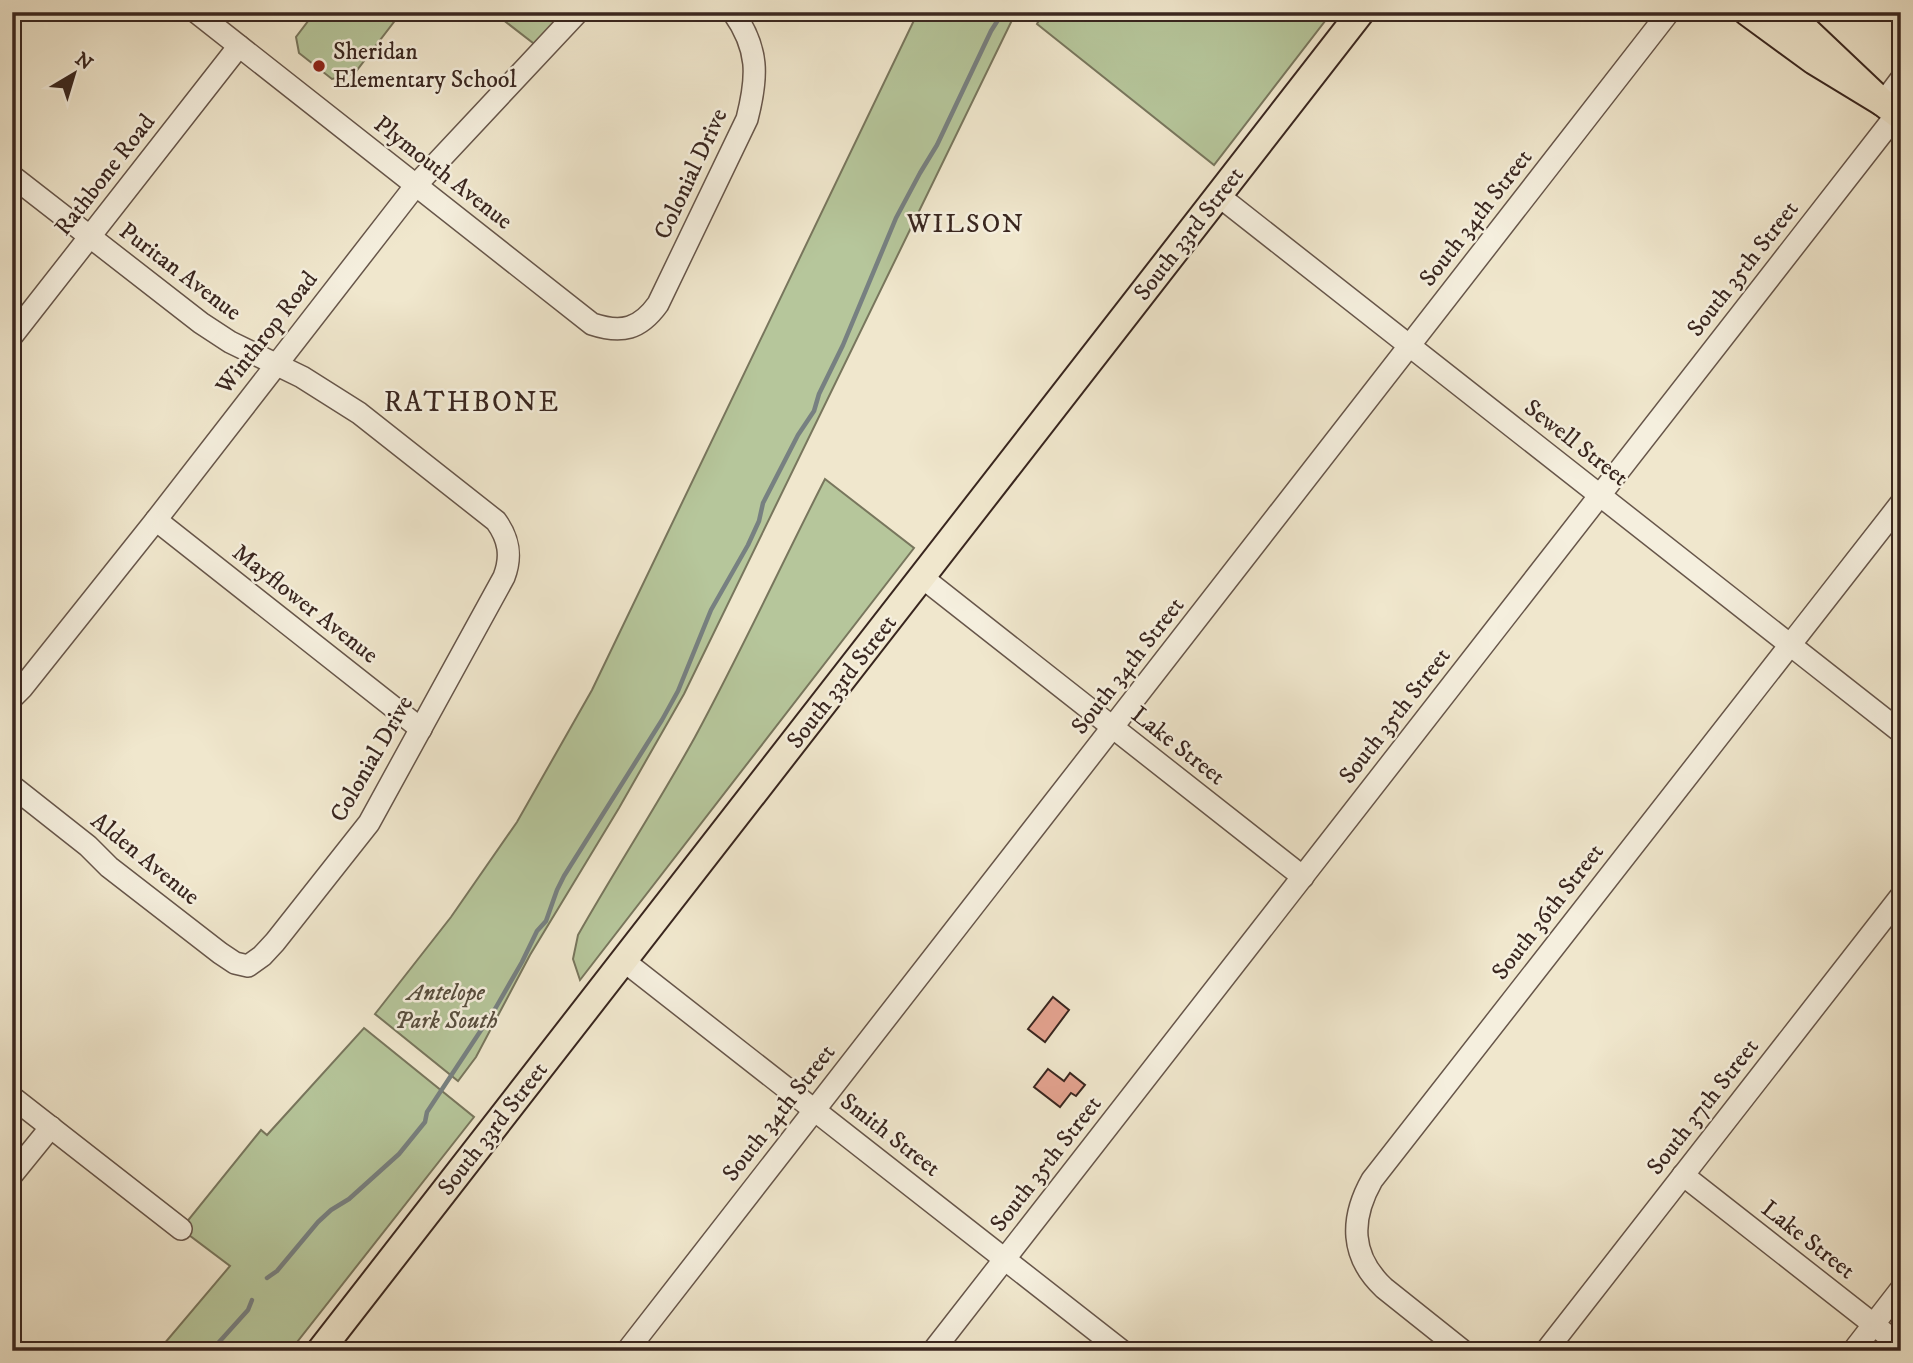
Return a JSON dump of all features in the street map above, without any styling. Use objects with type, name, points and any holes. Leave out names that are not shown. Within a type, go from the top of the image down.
[{"type":"main road","name":"South 33rd Street","points":[[327,1348],[1361,12]]},
{"type":"main road","points":[[1746,12],[1814,61],[1894,111]]},
{"type":"main road","points":[[1787,12],[1894,111]]},
{"type":"street","name":"Plymouth Avenue","points":[[196,12],[593,324],[607,329],[632,327]]},
{"type":"street","name":"Winthrop Road","points":[[12,698],[156,520],[416,185],[578,12]]},
{"type":"street","name":"South 34th Street","points":[[627,1351],[1669,12]]},
{"type":"street","name":"Colonial Drive","points":[[632,327],[649,316],[659,304],[747,119],[753,97],[755,61],[751,42],[740,17]]},
{"type":"street","name":"Rathbone Road","points":[[12,336],[239,46]]},
{"type":"street","name":"South 35th Street","points":[[933,1351],[1600,496],[1894,111],[1901,79]]},
{"type":"street","name":"Puritan Avenue","points":[[12,176],[201,323],[230,342],[302,377],[359,412],[496,521],[507,540],[509,557]]},
{"type":"street","name":"Sewell Street","points":[[1219,196],[1901,732]]},
{"type":"street","name":"South 36th Street","points":[[1463,1351],[1384,1288],[1365,1265],[1358,1245],[1356,1226],[1362,1197],[1372,1180],[1901,503]]},
{"type":"street","name":"Mayflower Avenue","points":[[156,520],[421,729]]},
{"type":"street","name":"Colonial Drive","points":[[248,966],[275,942],[369,823],[504,577],[509,557]]},
{"type":"street","name":"Lake Street","points":[[922,578],[1303,877]]},
{"type":"street","name":"Alden Avenue","points":[[12,786],[220,953],[235,964],[248,966]]},
{"type":"street","name":"South 37th Street","points":[[1545,1351],[1901,896]]},
{"type":"street","name":"Smith Street","points":[[624,961],[1122,1351]]},
{"type":"street","points":[[12,1097],[181,1229]]},
{"type":"street","points":[[12,1175],[51,1127]]},
{"type":"street","name":"Lake Street","points":[[1683,1175],[1901,1346]]},
{"type":"street","points":[[1853,1351],[1901,1289]]},
{"type":"green space","points":[[315,12],[400,14],[354,74],[332,79],[299,53],[296,37]]},
{"type":"green space","points":[[493,12],[578,12],[542,50]]},
{"type":"green space","name":"Antelope Park South","points":[[918,12],[1016,12],[684,694],[530,955],[476,1057],[458,1081],[375,1014],[451,917],[517,822],[592,690]]},
{"type":"green space","points":[[1043,12],[1332,12],[1214,165],[1037,24]]},
{"type":"green space","points":[[825,479],[914,548],[580,980],[573,959],[578,935],[695,737]]},
{"type":"green space","name":"Antelope Park South","points":[[364,1028],[474,1117],[290,1351],[158,1351],[230,1266],[181,1229],[261,1130],[267,1135]]},
{"type":"building","points":[[1053,997],[1069,1010],[1045,1042],[1028,1029]]},
{"type":"building","points":[[1048,1069],[1064,1081],[1070,1073],[1085,1085],[1076,1096],[1071,1093],[1060,1107],[1034,1087]]},
{"type":"waterway","points":[[267,1278],[277,1271],[318,1222],[349,1199],[399,1154],[425,1122],[427,1112],[495,1009],[537,931],[546,921],[564,876],[678,691],[711,610],[748,545],[759,521],[763,503],[798,435],[814,411],[896,218],[937,145],[991,31],[1003,12]]},
{"type":"waterway","points":[[211,1351],[248,1310],[252,1300]]},
{"type":"place","name":"Sheridan Elementary School","points":[[319,66]]},
{"type":"district","name":"WILSON","points":[[966,224]]},
{"type":"district","name":"RATHBONE","points":[[472,402]]}]
